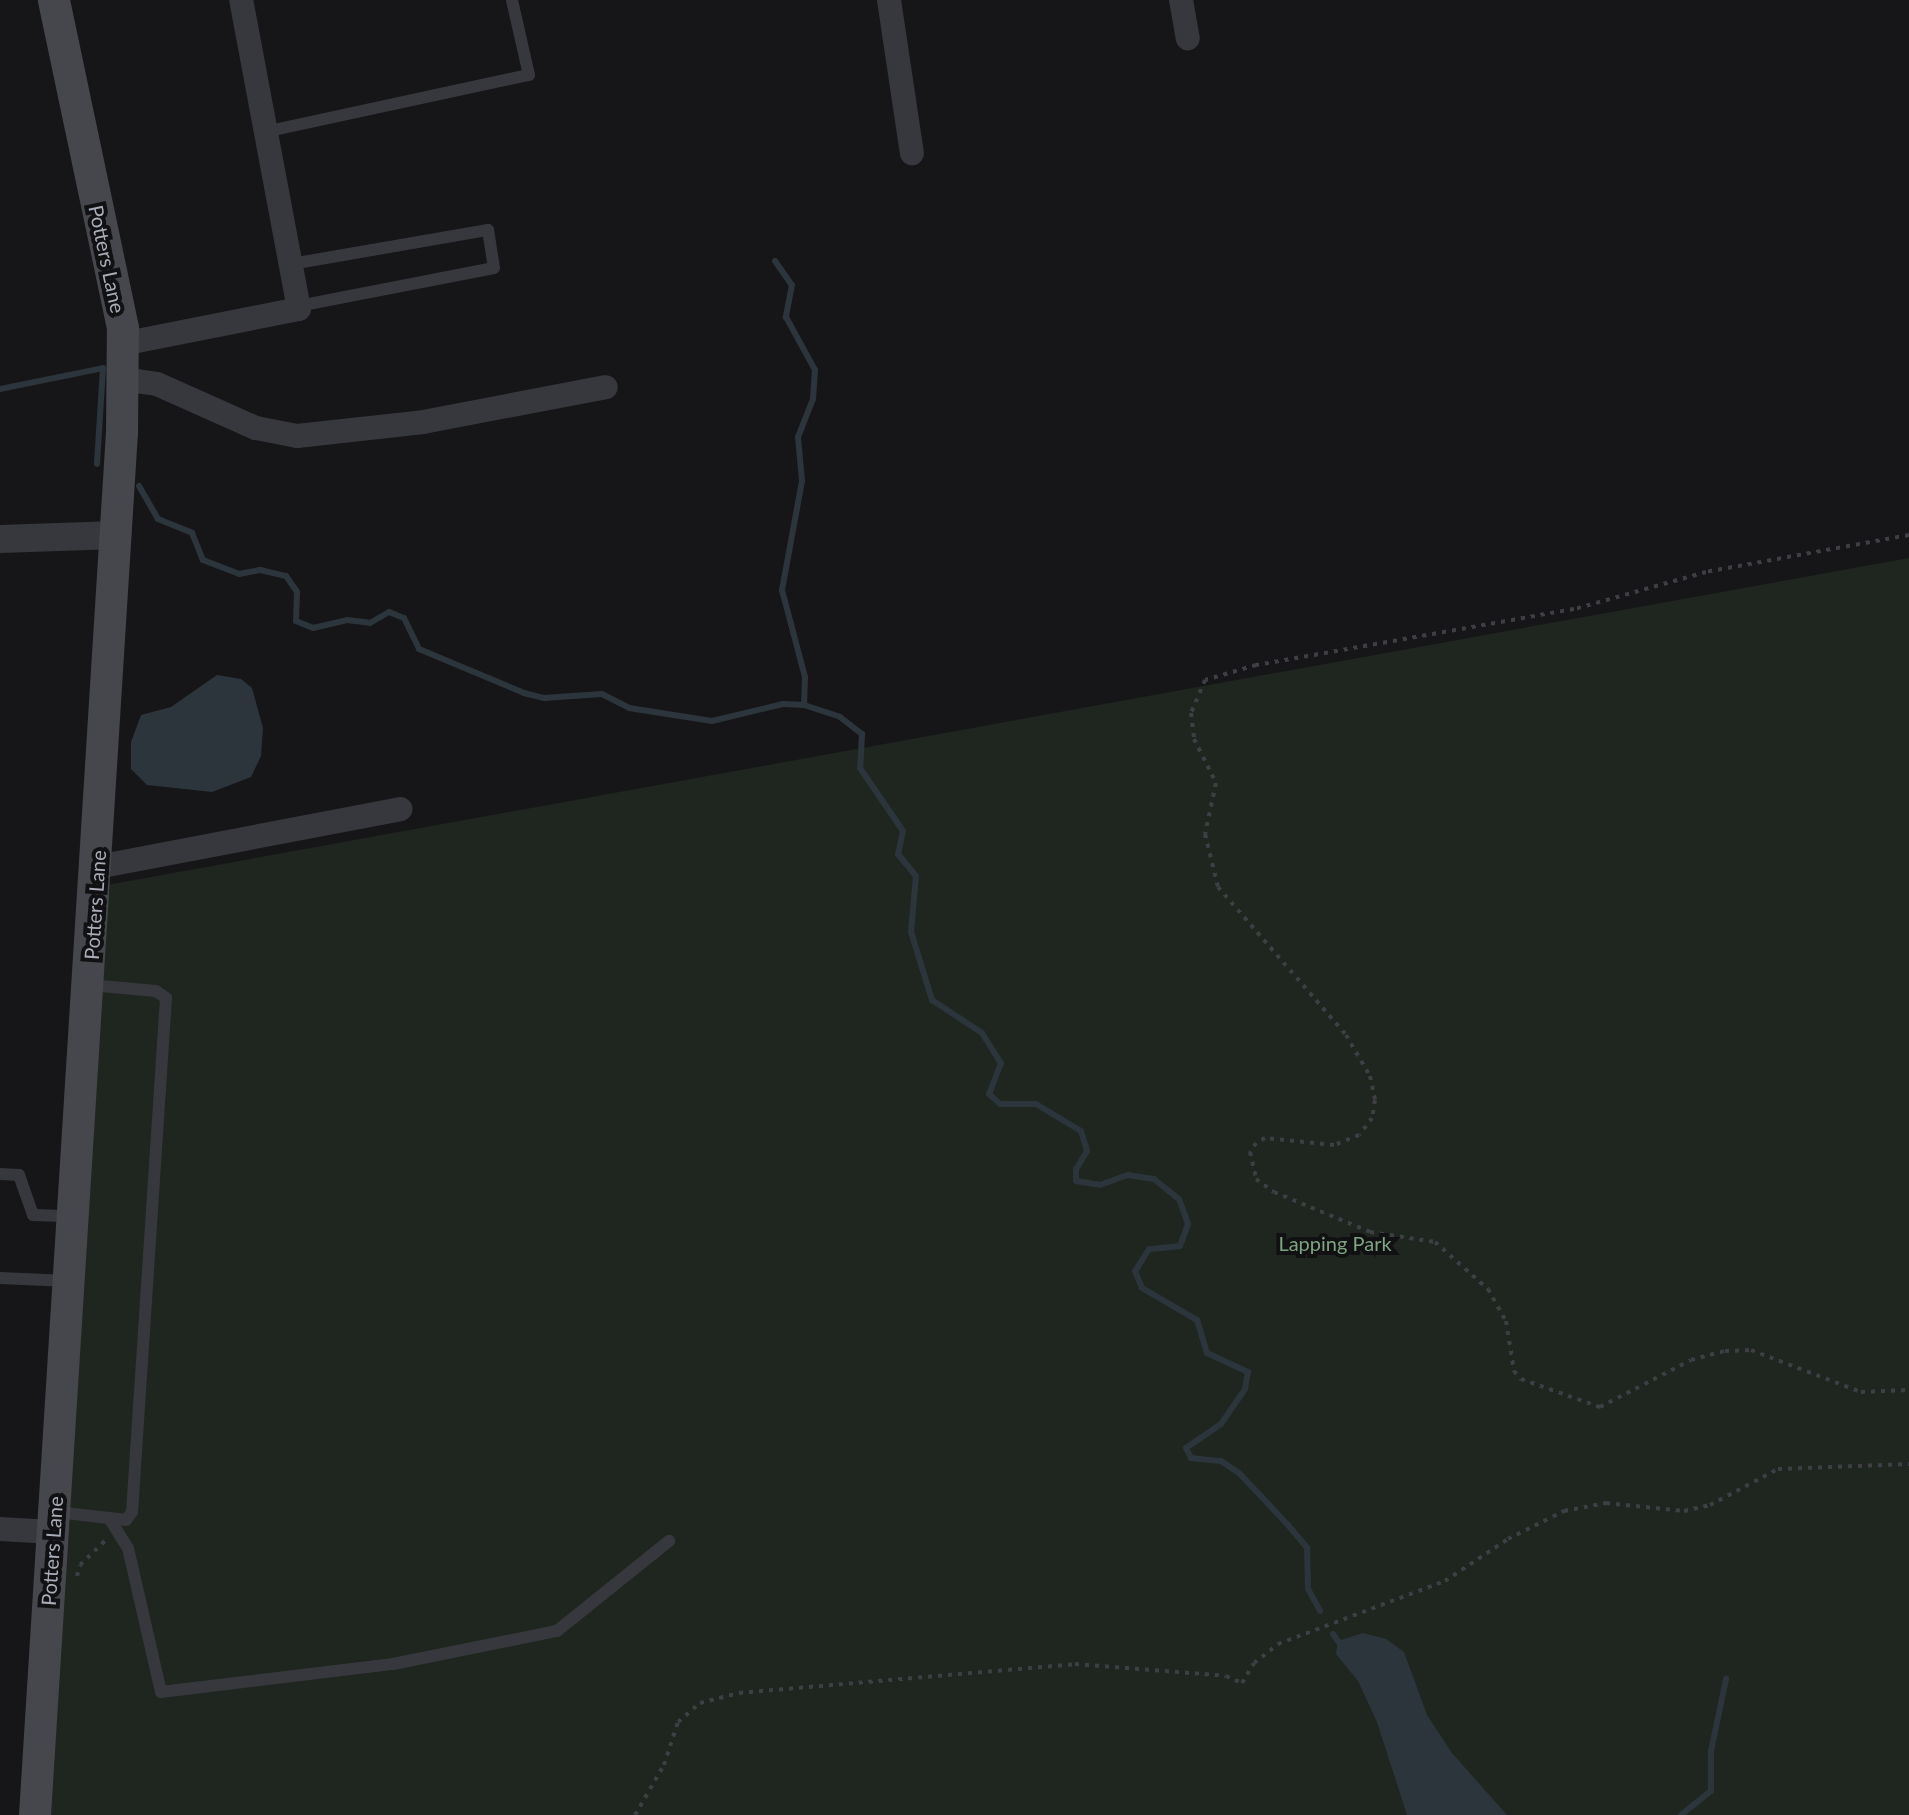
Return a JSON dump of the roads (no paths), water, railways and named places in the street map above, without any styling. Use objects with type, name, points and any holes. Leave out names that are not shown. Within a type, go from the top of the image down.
[{"type":"main road","name":"Potters Lane","points":[[35,1815],[97,867],[117,535],[122,379],[122,344],[54,0]]},
{"type":"street","points":[[122,344],[298,306],[269,131],[241,0]]},
{"type":"street","points":[[889,0],[912,153]]},
{"type":"street","points":[[1181,0],[1188,38]]},
{"type":"street","points":[[122,379],[157,384],[256,428],[297,436],[423,422],[606,387]]},
{"type":"street","points":[[0,539],[117,535]]},
{"type":"street","points":[[97,867],[401,809]]},
{"type":"street","points":[[0,1529],[54,1522]]},
{"type":"lane","points":[[269,131],[529,75],[512,0]]},
{"type":"lane","points":[[291,264],[488,230],[494,268],[298,306]]},
{"type":"lane","points":[[54,1522],[109,1518],[126,1520],[132,1512],[166,998],[156,991],[89,985]]},
{"type":"lane","points":[[0,1174],[19,1175],[33,1215],[74,1216]]},
{"type":"lane","points":[[0,1278],[69,1281]]},
{"type":"lane","points":[[109,1518],[128,1548],[161,1692],[393,1664],[557,1631],[669,1541]]},
{"type":"waterway","points":[[775,261],[792,285],[786,317],[815,370],[813,399],[798,437],[802,481],[782,590],[805,677],[804,705]]},
{"type":"waterway","points":[[0,389],[103,368],[97,464]]},
{"type":"waterway","points":[[139,486],[158,519],[192,533],[203,560],[239,574],[260,570],[286,576],[297,592],[296,621],[313,628],[347,620],[370,623],[389,612],[404,618],[419,649],[524,693],[544,698],[602,694],[629,708],[712,721],[783,704],[804,705],[840,717],[862,734],[860,768],[903,831],[898,854],[916,876],[911,932],[932,1000],[982,1033],[1001,1063],[989,1094],[1000,1104],[1036,1104],[1081,1131],[1087,1151],[1076,1169],[1076,1181],[1100,1185],[1128,1175],[1154,1179],[1179,1199],[1188,1224],[1180,1246],[1149,1249],[1135,1271],[1142,1288],[1197,1320],[1207,1353],[1248,1372],[1245,1389],[1221,1424],[1186,1448],[1191,1458],[1221,1461],[1240,1474],[1307,1548],[1308,1589],[1320,1611]]},
{"type":"waterway","points":[[1333,1634],[1342,1647]]},
{"type":"waterway","points":[[1681,1815],[1711,1791],[1711,1751],[1726,1679]]},
{"type":"park label","name":"Lapping Park","points":[[1335,1243]]}]
